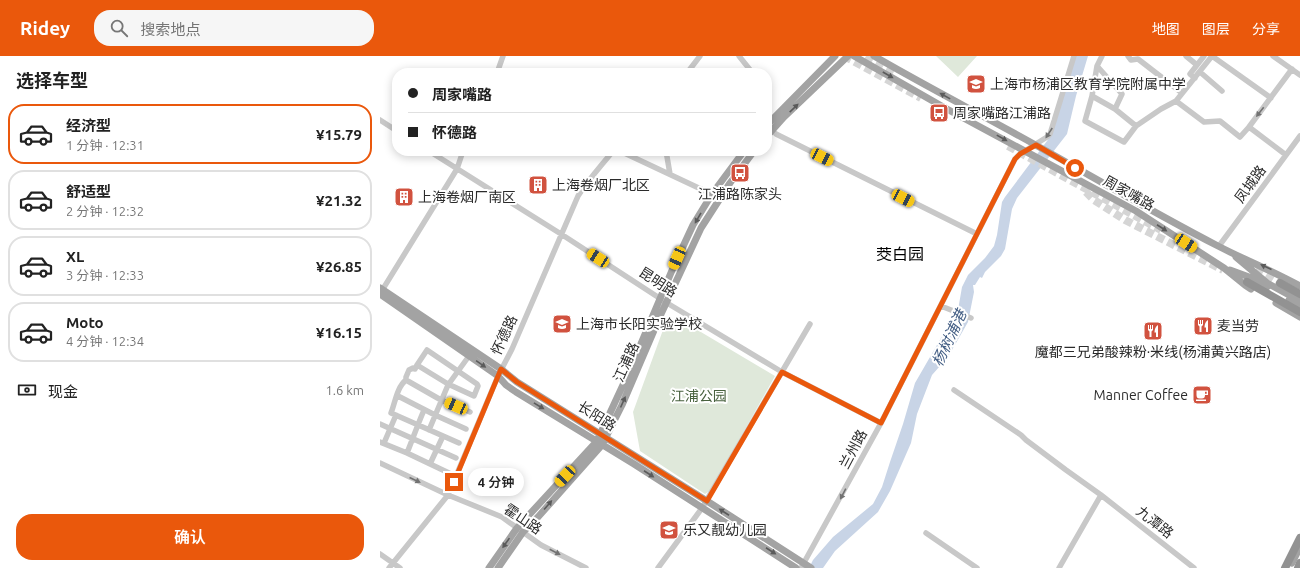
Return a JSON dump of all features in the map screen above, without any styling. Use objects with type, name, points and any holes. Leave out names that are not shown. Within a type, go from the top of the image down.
[{"type":"highway","points":[[1247,282],[1300,312]]},
{"type":"highway","points":[[1280,283],[1300,294]]},
{"type":"highway","points":[[1284,568],[1299,545]]},
{"type":"highway","points":[[1290,568],[1299,545]]},
{"type":"highway","points":[[1298,568],[1300,563]]},
{"type":"main road","points":[[772,125],[836,56]]},
{"type":"main road","points":[[772,125],[848,56]]},
{"type":"main road","name":"周家嘴路","points":[[854,56],[938,104],[1136,211],[1224,268],[1245,285],[1300,317]]},
{"type":"main road","name":"周家嘴路","points":[[874,56],[916,81],[1038,146],[1230,252],[1272,270],[1300,286]]},
{"type":"main road","name":"江浦路","points":[[604,436],[660,298],[687,237],[712,194],[740,156]]},
{"type":"main road","name":"江浦路","points":[[489,568],[520,530],[604,436],[667,303],[693,244],[720,198],[750,156]]},
{"type":"main road","points":[[1230,252],[1267,283],[1300,301]]},
{"type":"main road","points":[[1224,268],[1249,277],[1300,306]]},
{"type":"main road","name":"长阳路","points":[[381,292],[470,356],[517,382],[707,501],[802,566],[811,568]]},
{"type":"main road","name":"长阳路","points":[[381,292],[499,373],[506,385],[516,392],[796,568]]},
{"type":"main road","name":"江浦路","points":[[498,568],[520,530]]},
{"type":"main road","points":[[1284,568],[1300,533]]},
{"type":"street","points":[[499,68],[504,56]]},
{"type":"street","points":[[691,68],[700,56]]},
{"type":"street","points":[[739,56],[749,68]]},
{"type":"street","name":"兰州路","points":[[802,566],[881,423],[1015,159],[1025,151],[1038,146],[1050,134],[1074,56]]},
{"type":"street","points":[[1102,56],[1097,66],[1092,96],[1085,121],[1124,142],[1136,126],[1176,101],[1212,56],[1271,98]]},
{"type":"street","points":[[1128,56],[1131,60],[1138,59],[1182,94]]},
{"type":"street","points":[[1186,56],[1197,65]]},
{"type":"street","points":[[1195,78],[1190,74],[1204,56]]},
{"type":"street","points":[[1273,56],[1300,75]]},
{"type":"street","points":[[1097,66],[1122,94],[1115,109]]},
{"type":"street","points":[[1176,101],[1204,122],[1220,121],[1240,137],[1292,69]]},
{"type":"street","points":[[1200,72],[1222,91]]},
{"type":"street","points":[[1092,96],[1115,109],[1136,126]]},
{"type":"street","points":[[380,120],[392,128]]},
{"type":"street","points":[[1249,127],[1286,155]]},
{"type":"street","points":[[772,132],[977,234]]},
{"type":"street","name":"凤城路","points":[[1219,246],[1300,136]]},
{"type":"street","name":"昆明路","points":[[437,156],[667,303],[782,372],[881,423]]},
{"type":"street","points":[[381,292],[457,169],[461,156]]},
{"type":"street","name":"怀德路","points":[[391,566],[448,495],[499,373],[512,349],[578,196],[584,185],[609,156]]},
{"type":"street","points":[[631,156],[720,198]]},
{"type":"street","points":[[667,156],[670,174]]},
{"type":"street","points":[[940,306],[971,318]]},
{"type":"street","points":[[658,568],[707,501],[810,324]]},
{"type":"street","points":[[417,365],[448,384],[474,396],[478,386],[477,384],[427,350],[417,365],[415,369],[413,368],[409,370],[406,380],[400,388],[391,413],[459,443]]},
{"type":"street","points":[[429,430],[448,384],[470,356]]},
{"type":"street","points":[[406,380],[441,400],[470,412]]},
{"type":"street","name":"九潭路","points":[[954,390],[1021,435],[1194,568]]},
{"type":"street","points":[[398,396],[424,410],[466,429]]},
{"type":"street","points":[[407,453],[424,410]]},
{"type":"street","points":[[396,415],[382,443],[449,473]]},
{"type":"street","points":[[380,424],[456,458]]},
{"type":"street","points":[[430,464],[443,436]]},
{"type":"street","name":"霍山路","points":[[380,463],[448,495],[502,518],[540,545],[586,568]]},
{"type":"street","points":[[1059,568],[1101,495]]},
{"type":"street","points":[[926,533],[977,568]]},
{"type":"street","points":[[380,554],[391,566],[400,568]]},
{"type":"green space","points":[[936,56],[977,56],[958,77]]},
{"type":"green space","name":"江浦公园","points":[[667,319],[679,319],[775,376],[711,490],[705,494],[640,451],[633,412]]},
{"type":"water","name":"杨树浦港","points":[[1076,56],[1088,56],[1067,134],[1017,198],[1012,209],[1005,249],[1001,256],[985,272],[982,278],[980,277],[975,285],[973,285],[974,292],[968,322],[948,357],[932,375],[917,414],[911,443],[890,491],[878,512],[835,551],[823,568],[809,568],[813,560],[833,537],[873,504],[882,487],[915,383],[941,338],[952,323],[958,310],[962,287],[968,275],[985,258],[994,246],[1002,202],[1050,137]]},
{"type":"tunnel","points":[[844,56],[921,98]]},
{"type":"tunnel","points":[[866,56],[897,73]]},
{"type":"tunnel","points":[[1008,146],[1161,230]]},
{"type":"tunnel","points":[[1086,192],[1094,200],[1125,220],[1223,270]]},
{"type":"tunnel","points":[[1246,262],[1280,283]]},
{"type":"place","name":"上海市杨浦区教育学院附属中学","points":[[976,84]]},
{"type":"place","name":"周家嘴路江浦路","points":[[939,113]]},
{"type":"place","name":"江浦路陈家头","points":[[740,173]]},
{"type":"place","name":"上海卷烟厂北区","points":[[538,185]]},
{"type":"place","name":"上海卷烟厂南区","points":[[404,197]]},
{"type":"place","name":"上海市长阳实验学校","points":[[562,324]]},
{"type":"place","name":"麦当劳","points":[[1203,326]]},
{"type":"place","name":"魔都三兄弟酸辣粉·米线(杨浦黄兴路店)","points":[[1153,331]]},
{"type":"place","name":"Manner Coffee","points":[[1202,395]]},
{"type":"place","name":"乐又靓幼儿园","points":[[669,530]]},
{"type":"district","name":"茭白园","points":[[900,254]]},
{"type":"route","points":[[454,482],[501,369],[517,382],[707,501],[782,372],[881,423],[1015,159],[1020,154],[1036,145],[1075,168]]}]
